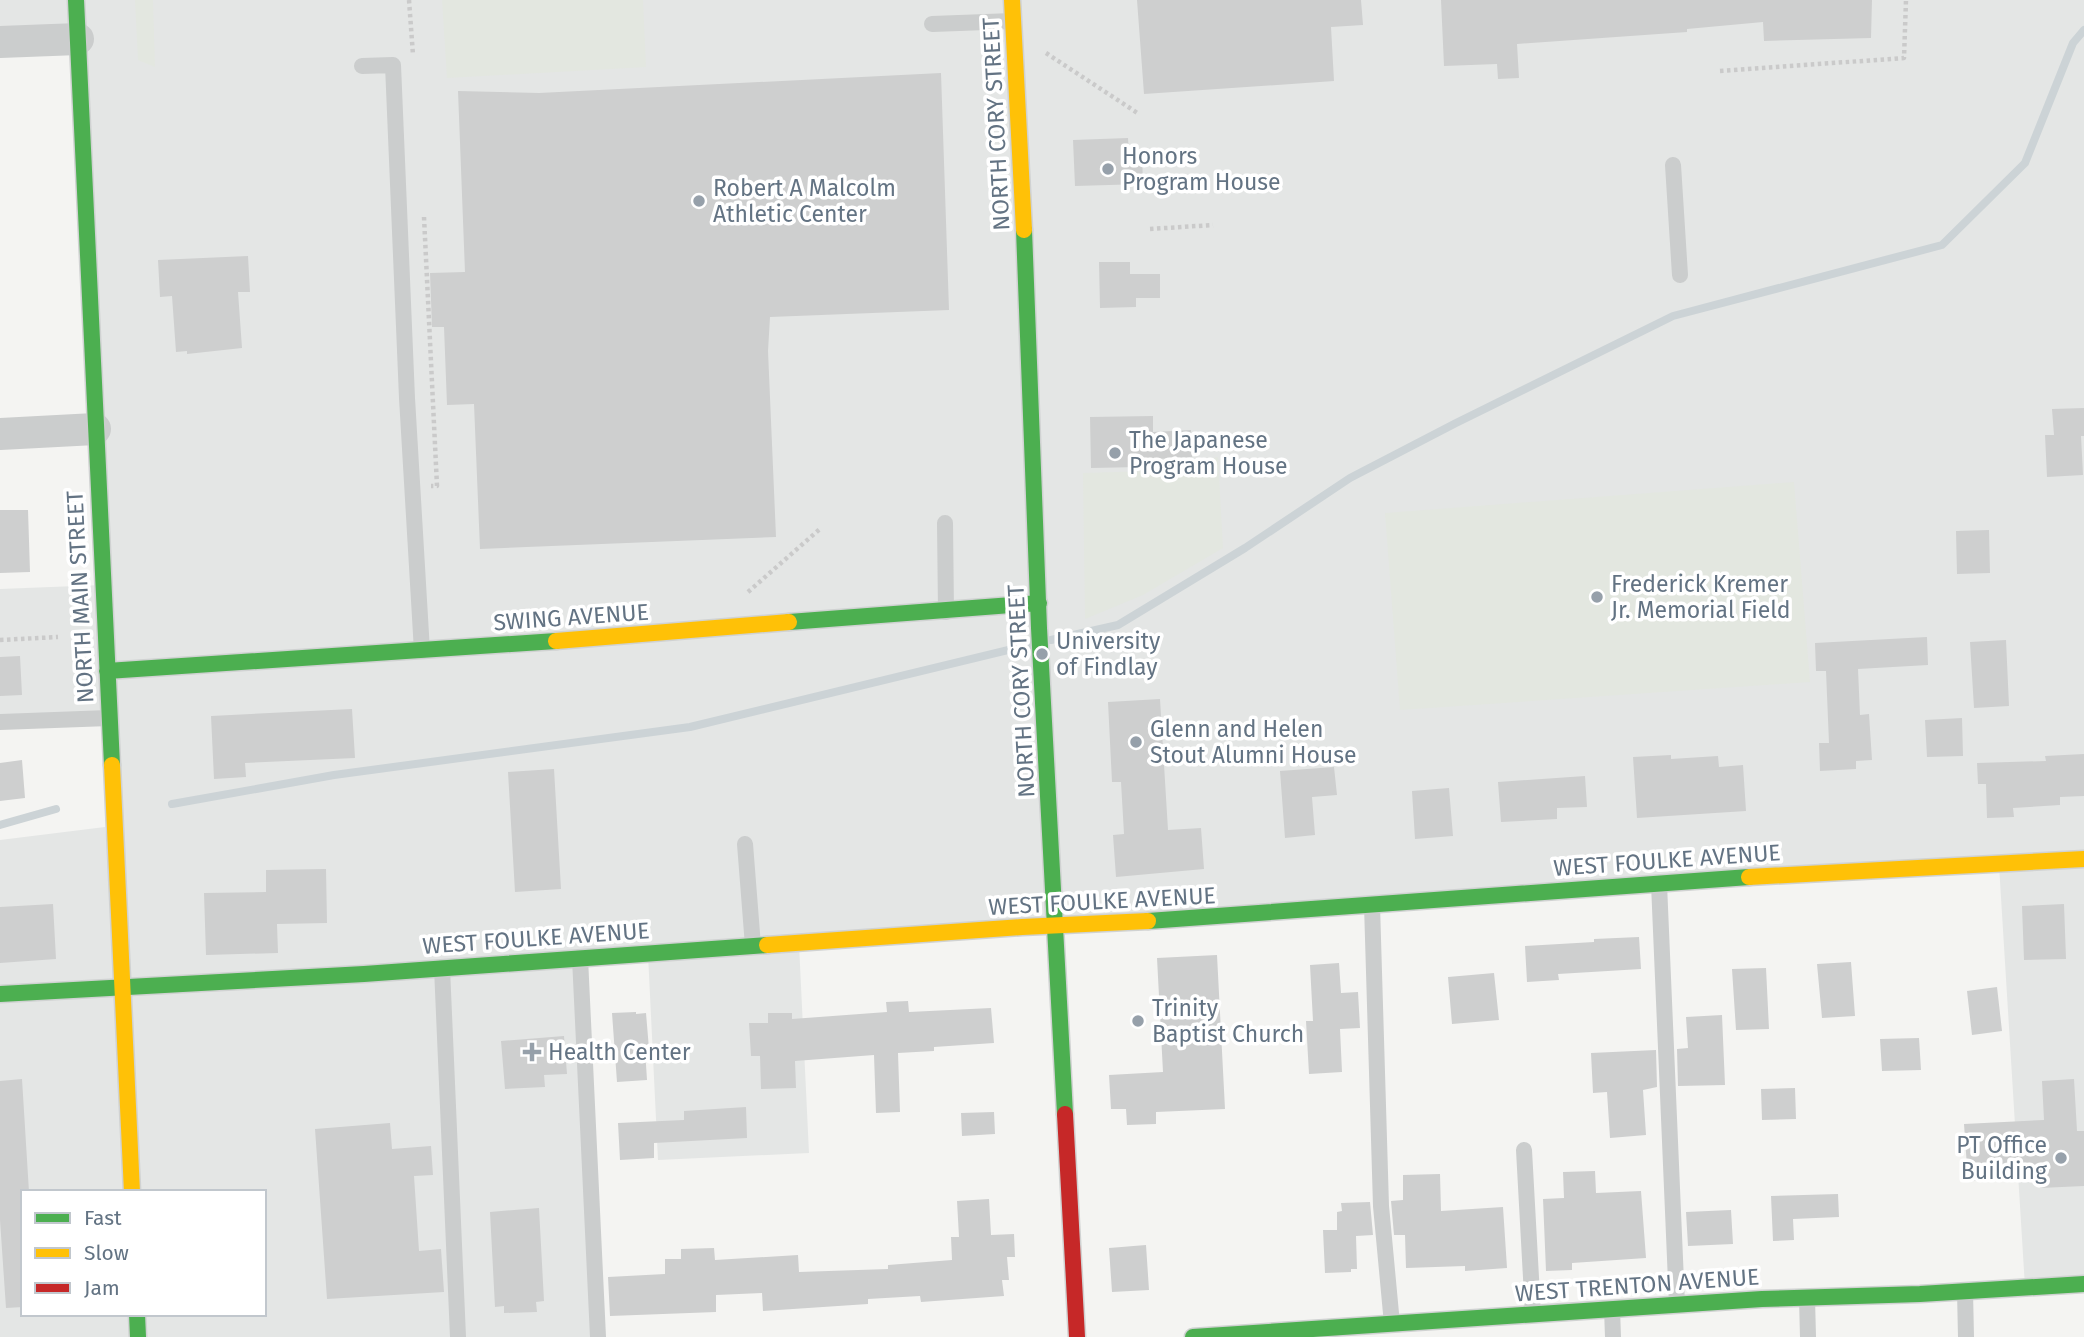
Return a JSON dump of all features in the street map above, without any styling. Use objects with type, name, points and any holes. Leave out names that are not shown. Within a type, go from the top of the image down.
[{"type":"street","name":"NORTH MAIN STREET","points":[[76,0],[132,1190]]},
{"type":"street","name":"NORTH CORY STREET","points":[[1012,0],[1039,628],[1077,1337]]},
{"type":"street","points":[[0,42],[78,39]]},
{"type":"street","points":[[0,434],[95,429]]},
{"type":"street","name":"SWING AVENUE","points":[[107,671],[422,652],[1039,603]]},
{"type":"street","name":"WEST FOULKE AVENUE","points":[[0,994],[123,989],[1055,926],[1212,918],[1659,883],[2084,859]]},
{"type":"street","name":"WEST TRENTON AVENUE","points":[[1193,1337],[1318,1333],[1392,1324],[1533,1314],[2084,1284]]},
{"type":"street","points":[[137,1316],[138,1337]]},
{"type":"lane","points":[[932,23],[1013,21]]},
{"type":"lane","points":[[362,66],[393,65],[407,398],[422,652]]},
{"type":"lane","points":[[1673,165],[1680,275]]},
{"type":"lane","points":[[945,523],[946,612]]},
{"type":"lane","points":[[0,722],[109,718]]},
{"type":"lane","points":[[745,844],[753,947]]},
{"type":"lane","points":[[1659,883],[1677,1305]]},
{"type":"lane","points":[[1371,905],[1381,1206],[1392,1324]]},
{"type":"lane","points":[[580,958],[598,1337]]},
{"type":"lane","points":[[442,968],[458,1337]]},
{"type":"lane","points":[[1524,1150],[1533,1314]]},
{"type":"lane","points":[[1965,1291],[1966,1337]]},
{"type":"lane","points":[[1807,1298],[1808,1337]]},
{"type":"lane","points":[[1612,1309],[1613,1337]]},
{"type":"path","points":[[1720,71],[1904,58],[1906,0]]},
{"type":"path","points":[[1014,37],[1052,56],[1139,114]]},
{"type":"path","points":[[1150,229],[1213,225]]},
{"type":"path","points":[[748,592],[821,528]]},
{"type":"path","points":[[0,640],[58,636]]},
{"type":"shaded area","name":"University of Findlay","points":[[0,0],[2084,0],[2084,1284],[2025,1287],[1999,865],[799,944],[809,1153],[658,1160],[648,954],[580,958],[598,1337],[0,1337],[0,840],[105,827],[123,989],[109,719],[0,722],[0,589],[102,585],[78,40],[0,42]]},
{"type":"shaded area","points":[[135,0],[153,0],[155,67],[138,60]]},
{"type":"shaded area","points":[[442,0],[643,0],[646,67],[447,78]]},
{"type":"shaded area","points":[[1218,457],[1223,548],[1143,595],[1085,619],[1083,473],[1151,471]]},
{"type":"shaded area","name":"Frederick Kremer Jr. Memorial Field","points":[[1794,482],[1810,682],[1400,710],[1385,513]]},
{"type":"building","points":[[1137,0],[1361,0],[1363,25],[1331,27],[1334,81],[1144,94]]},
{"type":"building","points":[[1441,0],[1872,0],[1871,38],[1764,41],[1763,22],[1687,29],[1687,32],[1517,44],[1519,78],[1498,79],[1497,64],[1444,66]]},
{"type":"building","points":[[941,73],[949,310],[770,317],[768,351],[776,537],[480,549],[474,404],[447,405],[444,327],[432,327],[430,273],[465,272],[458,91],[539,93]]},
{"type":"building","name":"Honors Program House","points":[[1128,138],[1129,154],[1142,154],[1143,184],[1075,186],[1073,140]]},
{"type":"building","points":[[248,256],[250,292],[238,292],[242,348],[187,354],[187,351],[176,352],[172,296],[160,297],[158,260]]},
{"type":"building","points":[[1099,262],[1130,262],[1130,274],[1160,274],[1160,298],[1136,298],[1136,307],[1100,308]]},
{"type":"building","points":[[2084,408],[2084,436],[2081,436],[2083,475],[2047,477],[2045,435],[2054,435],[2052,409]]},
{"type":"building","name":"The Japanese Program House","points":[[1153,416],[1153,432],[1191,430],[1192,457],[1139,460],[1139,467],[1091,468],[1090,417]]},
{"type":"building","points":[[0,510],[28,510],[30,572],[0,573]]},
{"type":"building","points":[[1989,530],[1990,573],[1957,574],[1956,531]]},
{"type":"building","points":[[1927,637],[1928,665],[1858,669],[1860,715],[1869,714],[1872,760],[1856,761],[1856,769],[1820,771],[1819,743],[1829,743],[1826,671],[1816,671],[1815,643]]},
{"type":"building","points":[[2006,640],[2009,706],[1974,708],[1970,642]]},
{"type":"building","points":[[20,656],[22,695],[0,696],[0,657]]},
{"type":"building","points":[[1160,699],[1168,830],[1201,828],[1204,869],[1116,877],[1113,835],[1124,834],[1121,782],[1112,782],[1108,702]]},
{"type":"building","points":[[352,709],[355,758],[245,763],[246,777],[214,779],[211,716]]},
{"type":"building","points":[[1962,718],[1963,756],[1927,757],[1925,720]]},
{"type":"building","points":[[2084,754],[2084,796],[2060,797],[2060,805],[2013,808],[2014,817],[1987,818],[1986,784],[1978,784],[1977,763],[2046,761],[2045,756]]},
{"type":"building","points":[[1671,755],[1671,759],[1718,756],[1719,767],[1743,765],[1746,811],[1637,818],[1633,757]]},
{"type":"building","points":[[22,760],[25,798],[0,801],[0,763]]},
{"type":"building","points":[[1334,767],[1337,795],[1312,797],[1315,835],[1285,838],[1280,771]]},
{"type":"building","points":[[554,769],[561,889],[515,892],[508,772]]},
{"type":"building","points":[[1585,776],[1587,807],[1557,808],[1557,819],[1501,822],[1498,782]]},
{"type":"building","points":[[1449,788],[1453,836],[1415,839],[1412,791]]},
{"type":"building","points":[[326,869],[327,923],[277,924],[278,953],[206,955],[204,893],[266,892],[266,870]]},
{"type":"building","points":[[53,904],[56,959],[0,963],[0,907]]},
{"type":"building","points":[[2064,904],[2066,959],[2024,960],[2022,906]]},
{"type":"building","points":[[1639,937],[1641,969],[1558,974],[1559,980],[1527,982],[1525,946]]},
{"type":"building","points":[[1217,955],[1225,1109],[1156,1112],[1156,1124],[1127,1125],[1126,1109],[1111,1109],[1109,1075],[1163,1072],[1157,958]]},
{"type":"building","points":[[1851,962],[1855,1016],[1822,1018],[1817,964]]},
{"type":"building","points":[[1339,963],[1341,993],[1358,992],[1360,1028],[1340,1029],[1342,1072],[1309,1074],[1306,1021],[1313,1021],[1310,965]]},
{"type":"building","points":[[1766,968],[1769,1029],[1736,1030],[1732,969]]},
{"type":"building","points":[[1494,973],[1499,1020],[1452,1024],[1448,977]]},
{"type":"building","points":[[1997,987],[2002,1031],[1972,1035],[1967,991]]},
{"type":"building","points":[[908,1001],[909,1012],[991,1008],[994,1043],[934,1047],[934,1051],[898,1053],[900,1112],[876,1113],[874,1055],[795,1061],[796,1088],[761,1089],[760,1056],[751,1056],[749,1023],[768,1023],[768,1013],[792,1013],[792,1019],[887,1012],[886,1002]]},
{"type":"building","points":[[612,1013],[646,1013],[649,1049],[645,1049],[647,1080],[617,1082]]},
{"type":"building","points":[[1722,1015],[1725,1085],[1678,1086],[1677,1049],[1688,1048],[1686,1017]]},
{"type":"building","points":[[564,1036],[567,1074],[544,1075],[545,1087],[505,1089],[501,1041]]},
{"type":"building","points":[[1919,1038],[1921,1070],[1882,1071],[1880,1039]]},
{"type":"building","points":[[1656,1050],[1657,1087],[1643,1090],[1646,1135],[1610,1138],[1607,1092],[1593,1093],[1591,1053]]},
{"type":"building","points":[[22,1079],[29,1190],[21,1190],[21,1307],[6,1308],[0,1220],[0,1081]]},
{"type":"building","points":[[2074,1079],[2077,1131],[2084,1131],[2084,1186],[2040,1188],[2039,1177],[1968,1181],[1964,1124],[2044,1120],[2042,1081]]},
{"type":"building","points":[[1795,1088],[1796,1119],[1762,1120],[1761,1089]]},
{"type":"building","points":[[746,1107],[747,1138],[654,1143],[654,1158],[620,1160],[618,1123],[684,1120],[684,1111]]},
{"type":"building","points":[[994,1112],[995,1134],[962,1136],[961,1113]]},
{"type":"building","points":[[390,1123],[392,1149],[431,1146],[433,1175],[414,1176],[419,1251],[441,1249],[444,1292],[327,1299],[315,1129]]},
{"type":"building","points":[[1595,1171],[1596,1193],[1641,1191],[1646,1258],[1572,1263],[1572,1270],[1546,1271],[1543,1199],[1564,1198],[1563,1172]]},
{"type":"building","points":[[1440,1174],[1441,1211],[1503,1207],[1507,1268],[1465,1271],[1465,1266],[1406,1268],[1405,1235],[1394,1235],[1391,1201],[1403,1200],[1403,1175]]},
{"type":"building","points":[[1838,1194],[1839,1217],[1793,1219],[1794,1240],[1773,1241],[1771,1196]]},
{"type":"building","points":[[989,1199],[991,1235],[1014,1234],[1015,1257],[1007,1257],[1009,1280],[1002,1280],[1004,1296],[921,1302],[920,1296],[868,1299],[868,1304],[763,1311],[762,1293],[716,1295],[716,1312],[610,1316],[608,1277],[665,1274],[665,1259],[681,1259],[681,1249],[714,1248],[715,1260],[798,1255],[799,1272],[888,1269],[888,1265],[952,1260],[951,1237],[959,1237],[957,1201]]},
{"type":"building","points":[[1370,1202],[1373,1235],[1356,1236],[1357,1269],[1351,1269],[1351,1272],[1325,1273],[1323,1230],[1337,1230],[1337,1212],[1342,1211],[1341,1203]]},
{"type":"building","points":[[539,1208],[544,1301],[536,1302],[537,1312],[504,1313],[504,1306],[495,1307],[490,1212]]},
{"type":"building","points":[[1731,1210],[1733,1244],[1688,1246],[1686,1212]]},
{"type":"building","points":[[1146,1245],[1149,1290],[1112,1292],[1109,1248]]},
{"type":"waterway","points":[[1051,640],[1118,625],[1245,548],[1350,478],[1673,316],[1942,245],[2025,163],[2073,43],[2084,30]]},
{"type":"waterway","points":[[172,804],[334,775],[690,727],[1029,645]]},
{"type":"waterway","points":[[0,825],[56,809]]},
{"type":"traffic: fast","points":[[76,0],[112,765]]},
{"type":"traffic: fast","points":[[1024,230],[1039,628],[1065,1114]]},
{"type":"traffic: fast","points":[[789,622],[1039,603]]},
{"type":"traffic: fast","points":[[107,671],[556,641]]},
{"type":"traffic: fast","points":[[1148,921],[1749,877]]},
{"type":"traffic: fast","points":[[0,994],[364,974],[767,945]]},
{"type":"traffic: fast","points":[[1193,1337],[1762,1299],[1920,1294],[2084,1284]]},
{"type":"traffic: fast","points":[[137,1316],[138,1337]]},
{"type":"traffic: slow","points":[[1012,0],[1024,230]]},
{"type":"traffic: slow","points":[[556,641],[789,622]]},
{"type":"traffic: slow","points":[[112,765],[132,1190]]},
{"type":"traffic: slow","points":[[1749,877],[2084,859]]},
{"type":"traffic: slow","points":[[767,945],[1148,921]]},
{"type":"traffic: jam","points":[[1065,1114],[1077,1337]]},
{"type":"place","name":"Honors Program House","points":[[1108,169]]},
{"type":"place","name":"Robert A Malcolm Athletic Center","points":[[699,201]]},
{"type":"place","name":"The Japanese Program House","points":[[1115,453]]},
{"type":"place","name":"Frederick Kremer Jr. Memorial Field","points":[[1597,597]]},
{"type":"place","name":"University of Findlay","points":[[1042,654]]},
{"type":"place","name":"Glenn and Helen Stout Alumni House","points":[[1136,742]]},
{"type":"place","name":"Trinity Baptist Church","points":[[1138,1021]]},
{"type":"place","name":"Health Center","points":[[532,1052]]},
{"type":"place","name":"PT Office Building","points":[[2061,1158]]}]
